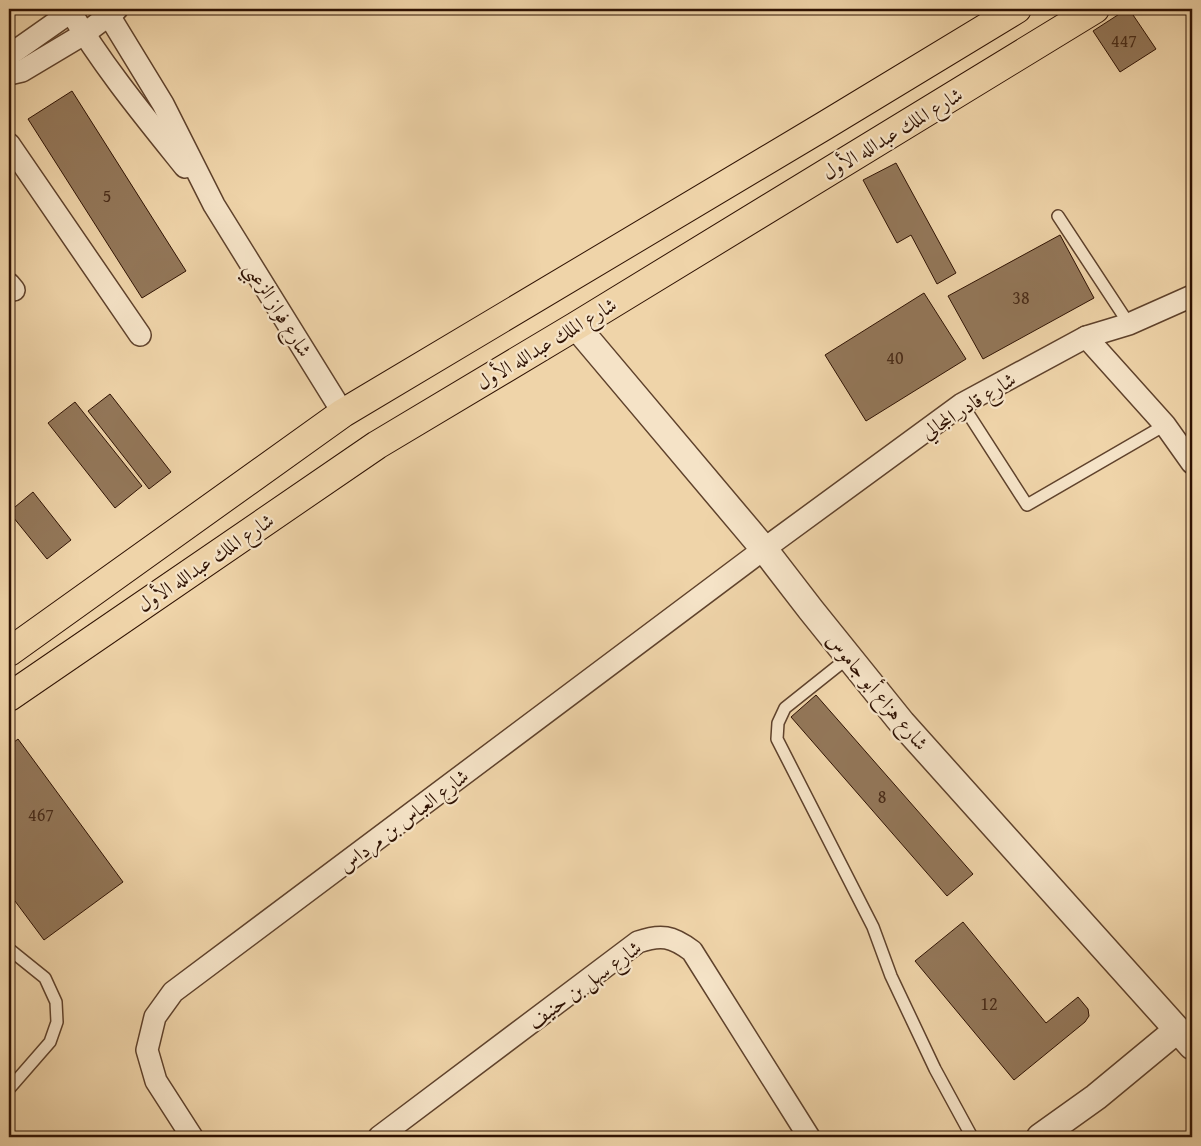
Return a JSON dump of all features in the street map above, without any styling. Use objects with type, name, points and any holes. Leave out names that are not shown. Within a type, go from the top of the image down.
[{"type":"main road","name":"شارع الملك عبدالله الأول","points":[[9,652],[344,413],[1017,9]]},
{"type":"main road","name":"شارع الملك عبدالله الأول","points":[[9,697],[377,445],[576,326],[1095,9]]},
{"type":"street","name":"شارع فواز الزعبي","points":[[72,10],[84,34],[144,115],[214,204]]},
{"type":"street","points":[[9,58],[11,54],[72,10]]},
{"type":"street","name":"شارع فواز الزعبي","points":[[111,11],[163,104],[214,204],[344,413]]},
{"type":"street","points":[[9,74],[22,72],[84,34],[111,11]]},
{"type":"street","points":[[9,144],[140,335]]},
{"type":"street","name":"شارع قادر المجالي","points":[[764,549],[962,404],[1086,338],[1129,324],[1192,296]]},
{"type":"street","name":"شارع هزاع أبو جاموس","points":[[576,326],[764,549],[902,723],[1185,1038]]},
{"type":"street","points":[[1086,338],[1165,426],[1192,463]]},
{"type":"street","name":"شارع العباس بن مرداس","points":[[192,1137],[156,1082],[147,1050],[155,1018],[173,992],[764,549]]},
{"type":"street","name":"شارع سهل بن حنيف","points":[[379,1137],[638,942],[652,937],[667,938],[680,942],[692,951],[808,1137]]},
{"type":"street","points":[[1040,1137],[1096,1096],[1185,1038]]},
{"type":"lane","points":[[1058,216],[1129,324]]},
{"type":"lane","points":[[962,404],[1027,505],[1165,426]]},
{"type":"lane","points":[[849,657],[785,708],[778,724],[777,739],[873,928],[891,976],[931,1060],[972,1137]]},
{"type":"lane","points":[[9,949],[45,978],[56,1002],[57,1022],[50,1042],[9,1089]]},
{"type":"building","points":[[1129,9],[1156,49],[1120,72],[1093,31]]},
{"type":"building","points":[[72,91],[186,271],[142,298],[28,119]]},
{"type":"building","points":[[896,163],[956,273],[937,284],[911,235],[897,243],[863,180]]},
{"type":"building","points":[[1060,235],[1094,298],[983,359],[948,296]]},
{"type":"building","points":[[924,293],[966,359],[866,421],[825,355]]},
{"type":"building","points":[[110,394],[171,472],[149,489],[88,411]]},
{"type":"building","points":[[75,402],[142,486],[115,508],[48,423]]},
{"type":"building","points":[[33,492],[71,540],[47,559],[9,512]]},
{"type":"building","points":[[816,695],[973,874],[947,896],[791,717]]},
{"type":"building","points":[[18,739],[123,882],[44,940],[9,893],[9,746]]},
{"type":"building","points":[[963,922],[1046,1023],[1078,997],[1088,1009],[1089,1016],[1085,1022],[1014,1080],[915,961]]}]
